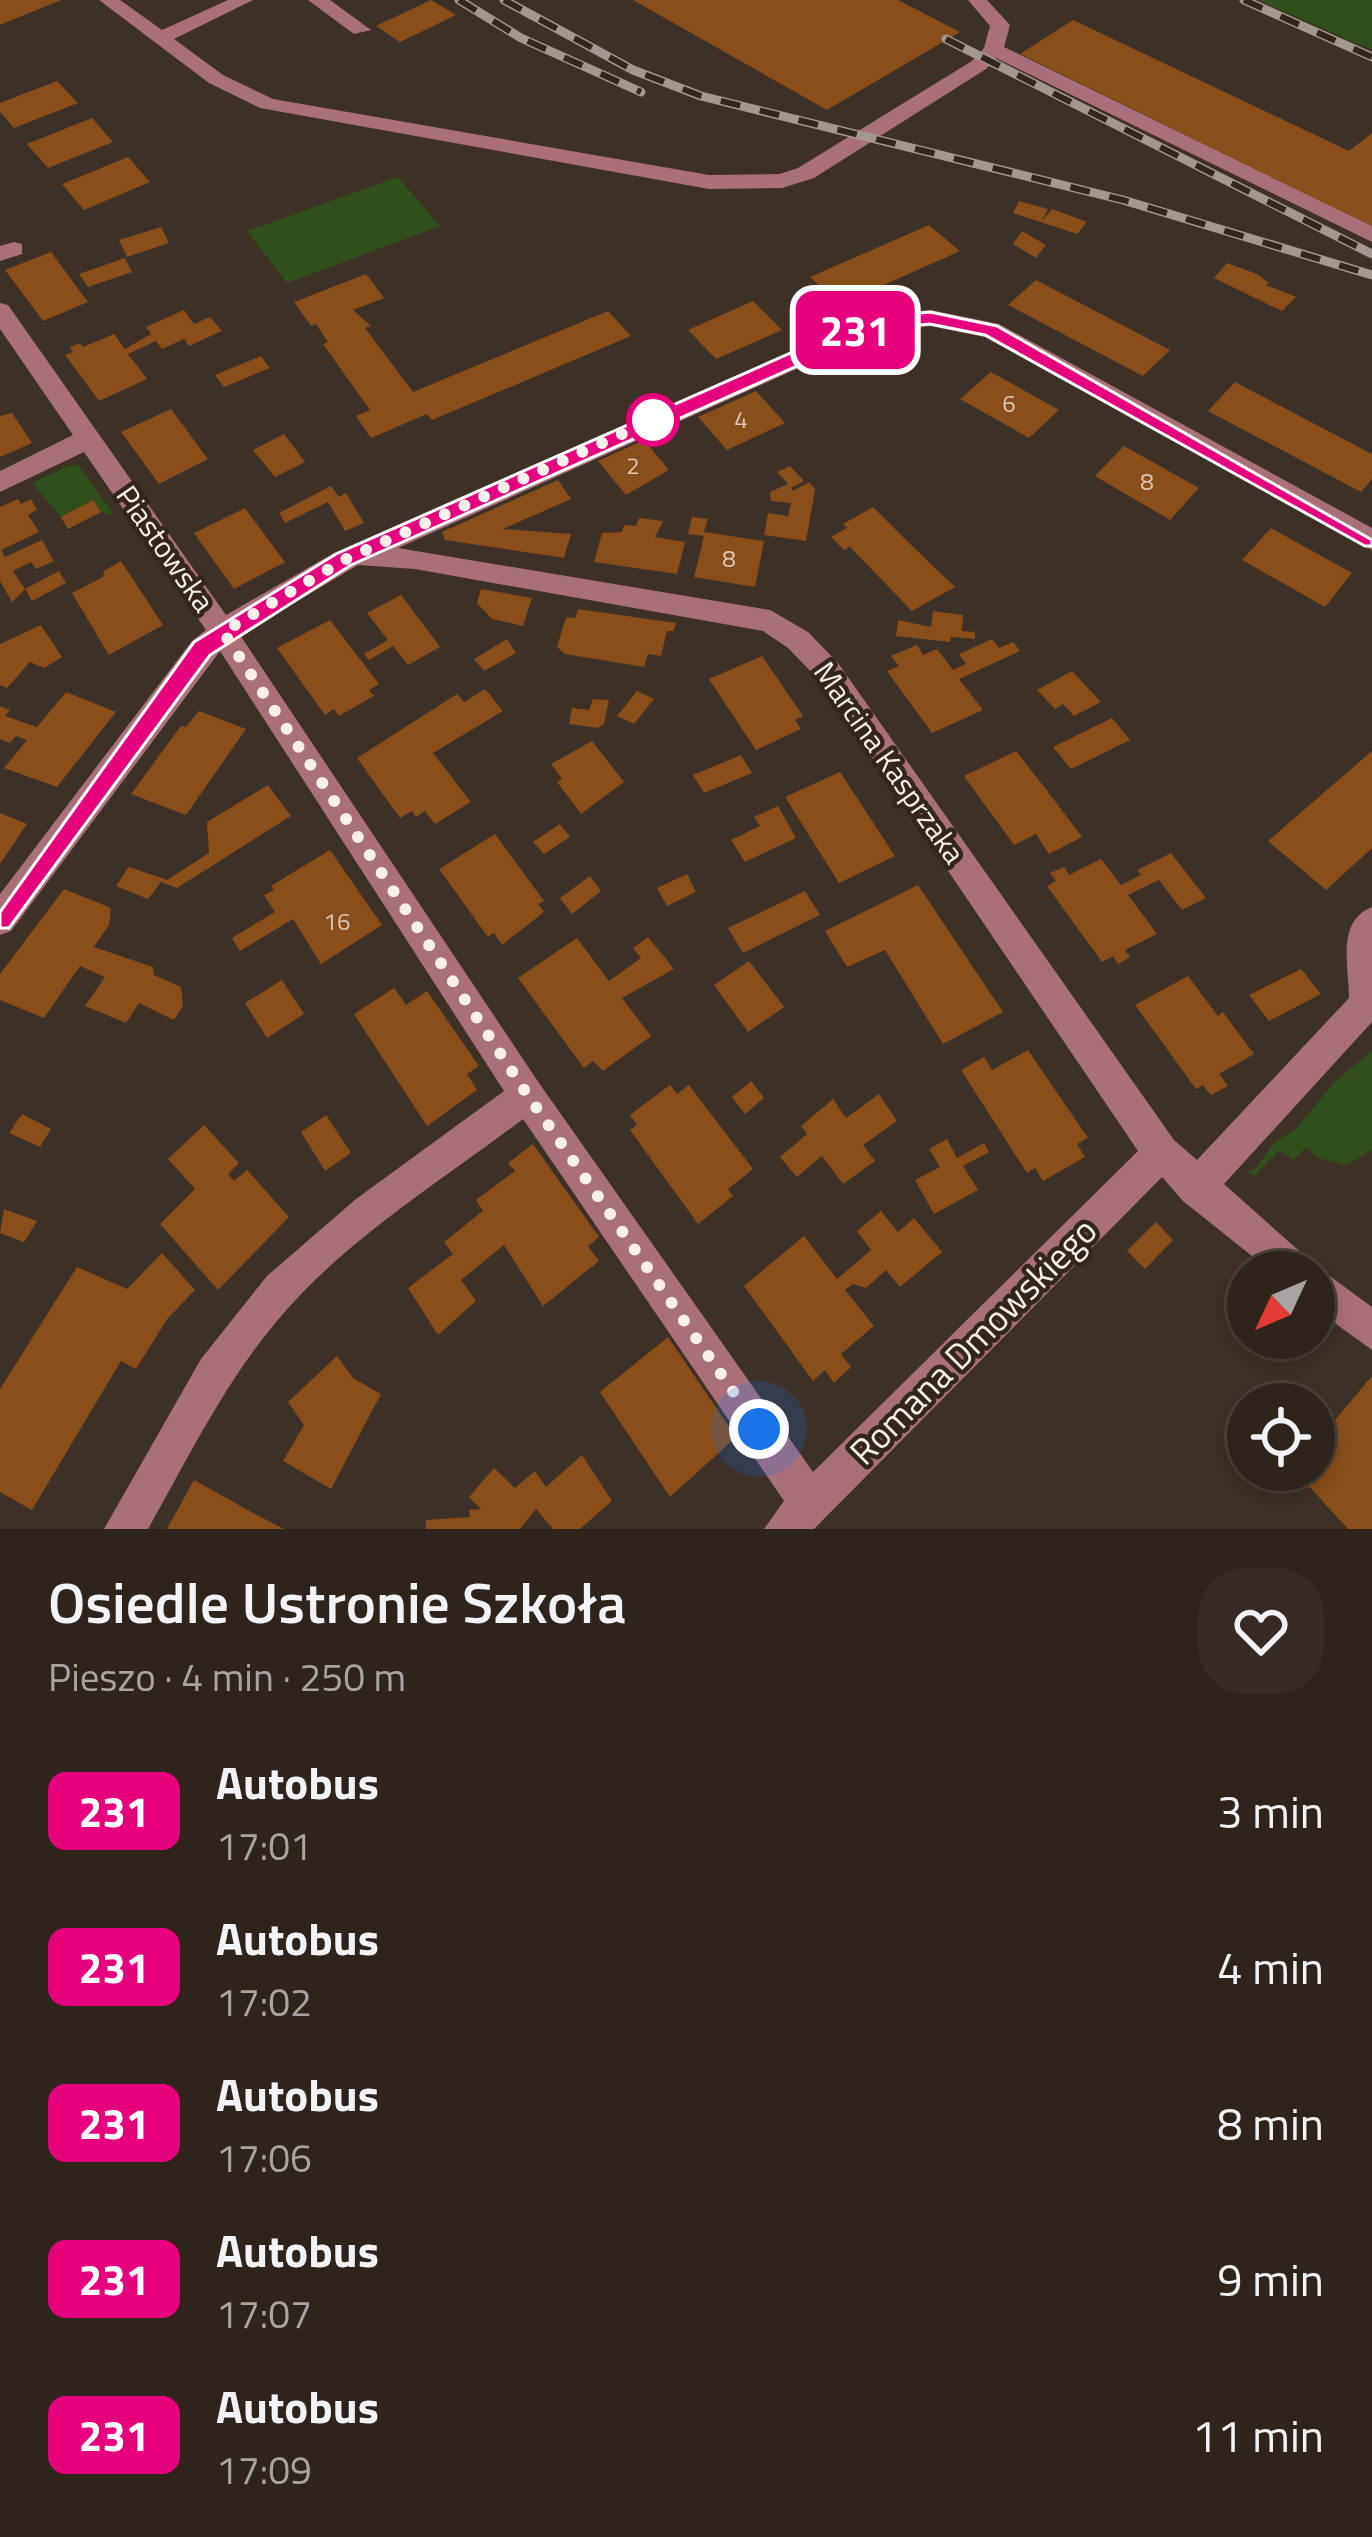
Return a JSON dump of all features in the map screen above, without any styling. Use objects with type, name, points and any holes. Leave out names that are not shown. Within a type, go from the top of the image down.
[{"type":"street","points":[[107,0],[232,89],[287,110],[644,173],[736,184],[782,181],[806,172],[979,65],[993,49],[1000,25],[977,0]]},
{"type":"street","points":[[160,38],[244,0]]},
{"type":"street","points":[[317,0],[361,29]]},
{"type":"street","points":[[993,49],[1372,235]]},
{"type":"street","name":"Piastowska","points":[[0,311],[223,632],[798,1516]]},
{"type":"street","points":[[0,920],[202,649],[223,632],[344,560],[853,331],[900,319],[930,318],[991,330],[1372,540]]},
{"type":"street","points":[[0,482],[88,439]]},
{"type":"street","name":"Marcina Kasprzaka","points":[[344,560],[382,555],[770,621],[799,640],[828,670],[1161,1153],[1274,1251]]},
{"type":"street","points":[[1196,1188],[1366,1004],[1364,929],[1372,922]]},
{"type":"street","points":[[125,1529],[241,1336],[279,1290],[527,1094]]},
{"type":"street","name":"Romana Dmowskiego","points":[[798,1516],[1161,1153]]},
{"type":"street","points":[[1335,1301],[1372,1331]]},
{"type":"green space","points":[[1258,0],[1372,0],[1372,50]]},
{"type":"green space","points":[[398,177],[440,226],[287,283],[247,231]]},
{"type":"green space","points":[[78,465],[115,516],[101,512],[93,501],[61,517],[32,483]]},
{"type":"green space","points":[[1372,1050],[1372,1150],[1347,1165],[1319,1158],[1306,1147],[1293,1160],[1280,1150],[1254,1176],[1247,1172],[1255,1169],[1273,1144],[1296,1129],[1334,1083]]},
{"type":"building","points":[[0,0],[61,0],[0,25]]},
{"type":"building","points":[[431,0],[456,15],[400,42],[376,26]]},
{"type":"building","points":[[633,0],[898,0],[960,32],[827,110]]},
{"type":"building","points":[[1073,20],[1349,151],[1372,133],[1372,226],[1020,54]]},
{"type":"building","points":[[57,81],[78,103],[14,128],[0,112],[0,103]]},
{"type":"building","points":[[92,118],[113,142],[48,168],[27,144]]},
{"type":"building","points":[[128,157],[150,182],[84,210],[62,184]]},
{"type":"building","points":[[1019,201],[1048,209],[1042,221],[1052,209],[1087,222],[1077,234],[1013,213]]},
{"type":"building","points":[[929,225],[960,251],[839,305],[810,277]]},
{"type":"building","points":[[161,227],[169,243],[127,257],[119,240]]},
{"type":"building","points":[[1022,231],[1046,245],[1036,258],[1013,244]]},
{"type":"building","points":[[51,252],[88,302],[43,321],[5,270]]},
{"type":"building","points":[[125,258],[132,272],[88,287],[79,274]]},
{"type":"building","points":[[1227,263],[1296,297],[1282,311],[1214,278]]},
{"type":"building","points":[[366,274],[384,298],[353,310],[371,326],[365,328],[413,392],[608,311],[631,336],[432,420],[427,414],[371,438],[356,416],[370,410],[323,344],[328,342],[316,324],[311,326],[294,302]]},
{"type":"building","points":[[1036,280],[1170,350],[1143,376],[1008,305]]},
{"type":"building","points":[[753,301],[782,330],[716,359],[688,330]]},
{"type":"building","points":[[184,310],[194,324],[210,317],[222,331],[189,346],[184,339],[162,349],[156,341],[128,354],[147,379],[99,401],[65,355],[73,352],[70,347],[80,343],[83,347],[114,334],[125,349],[151,334],[146,327]]},
{"type":"building","points":[[261,356],[270,368],[224,387],[215,375]]},
{"type":"building","points":[[991,372],[1059,410],[1029,438],[960,399]]},
{"type":"building","points":[[1235,382],[1372,454],[1372,479],[1361,492],[1208,411]]},
{"type":"building","points":[[756,391],[785,423],[727,450],[698,417]]},
{"type":"building","points":[[171,409],[208,459],[159,484],[121,432]]},
{"type":"building","points":[[12,413],[32,443],[0,457],[0,416]]},
{"type":"building","points":[[284,434],[305,462],[275,477],[253,450]]},
{"type":"building","points":[[644,440],[669,470],[626,495],[598,461]]},
{"type":"building","points":[[1124,446],[1199,488],[1170,520],[1095,476]]},
{"type":"building","points":[[790,466],[804,481],[793,491],[809,482],[815,489],[806,541],[764,535],[768,513],[788,516],[791,503],[771,501],[770,492],[788,484],[777,472]]},
{"type":"building","points":[[558,480],[571,499],[503,529],[571,534],[564,558],[445,540],[442,532]]},
{"type":"building","points":[[331,486],[339,497],[346,493],[364,523],[345,531],[328,502],[285,523],[279,513]]},
{"type":"building","points":[[18,499],[21,504],[31,499],[37,510],[28,515],[39,532],[1,550],[5,557],[42,540],[54,561],[36,569],[31,562],[13,571],[25,589],[12,602],[0,581],[0,507]]},
{"type":"building","points":[[93,500],[101,512],[68,529],[61,517]]},
{"type":"building","points":[[873,507],[955,587],[912,611],[850,547],[844,550],[831,537],[847,528],[843,524]]},
{"type":"building","points":[[245,508],[285,562],[234,589],[194,533]]},
{"type":"building","points":[[692,517],[708,519],[704,532],[764,541],[755,587],[694,577],[704,536],[688,534]]},
{"type":"building","points":[[639,518],[663,521],[655,537],[685,542],[677,574],[594,562],[602,533],[622,532],[624,525],[636,526]]},
{"type":"building","points":[[1271,528],[1352,573],[1325,607],[1242,560]]},
{"type":"building","points":[[121,561],[163,625],[109,655],[72,593]]},
{"type":"building","points":[[59,571],[66,583],[32,601],[25,589]]},
{"type":"building","points":[[481,589],[532,598],[523,626],[492,619],[477,603]]},
{"type":"building","points":[[401,595],[440,647],[408,665],[393,646],[369,660],[364,654],[388,640],[367,613]]},
{"type":"building","points":[[578,609],[676,623],[674,631],[667,631],[661,656],[648,654],[644,667],[565,654],[557,647],[566,617],[575,618]]},
{"type":"building","points":[[933,611],[963,615],[962,631],[975,632],[975,639],[951,637],[950,642],[896,636],[898,620],[931,627]]},
{"type":"building","points":[[330,620],[379,684],[369,690],[374,696],[339,716],[334,709],[325,715],[277,648]]},
{"type":"building","points":[[41,625],[62,657],[44,668],[30,662],[7,688],[0,685],[0,644]]},
{"type":"building","points":[[507,639],[516,653],[484,671],[474,659]]},
{"type":"building","points":[[992,639],[999,648],[1013,642],[1020,651],[959,679],[983,710],[932,733],[887,671],[899,666],[891,656],[917,645],[923,655],[937,649],[953,670],[966,664],[959,654]]},
{"type":"building","points":[[762,656],[803,716],[795,720],[801,729],[756,750],[709,679]]},
{"type":"building","points":[[1072,671],[1101,702],[1074,716],[1063,704],[1055,709],[1037,690]]},
{"type":"building","points":[[485,689],[503,711],[433,753],[471,802],[435,824],[425,811],[400,818],[357,758],[457,694],[464,702]]},
{"type":"building","points":[[637,691],[654,699],[634,724],[617,716]]},
{"type":"building","points":[[66,692],[116,712],[57,787],[4,768],[27,740],[16,736],[10,743],[0,739],[0,706],[10,710],[5,716],[37,727]]},
{"type":"building","points":[[593,699],[609,700],[604,724],[598,728],[569,724],[572,708],[589,710]]},
{"type":"building","points":[[199,711],[246,729],[186,815],[131,794],[181,726],[186,727]]},
{"type":"building","points":[[1112,718],[1130,740],[1071,769],[1053,747]]},
{"type":"building","points":[[592,741],[624,782],[581,814],[557,782],[562,779],[551,764]]},
{"type":"building","points":[[1016,751],[1082,837],[1049,854],[1036,834],[1014,845],[964,776]]},
{"type":"building","points":[[1372,751],[1372,848],[1326,890],[1268,841]]},
{"type":"building","points":[[741,755],[752,773],[704,793],[693,775]]},
{"type":"building","points":[[840,772],[895,856],[839,883],[785,797]]},
{"type":"building","points":[[268,785],[291,816],[177,888],[161,882],[148,899],[116,886],[129,867],[167,880],[209,853],[207,822]]},
{"type":"building","points":[[778,806],[796,838],[745,862],[731,840],[760,826],[754,817]]},
{"type":"building","points":[[0,813],[27,824],[0,864]]},
{"type":"building","points":[[560,824],[570,837],[544,854],[533,842]]},
{"type":"building","points":[[495,834],[544,901],[538,904],[544,912],[502,945],[494,933],[488,937],[439,869]]},
{"type":"building","points":[[330,850],[382,925],[321,964],[293,919],[240,951],[232,938],[275,912],[264,895],[274,890],[271,886]]},
{"type":"building","points":[[1171,853],[1206,898],[1182,910],[1159,880],[1128,895],[1157,934],[1125,950],[1130,957],[1118,964],[1113,956],[1102,962],[1047,886],[1056,881],[1050,873],[1064,867],[1069,875],[1101,859],[1121,885],[1141,875],[1137,870]]},
{"type":"building","points":[[687,874],[696,892],[667,906],[657,888]]},
{"type":"building","points":[[590,876],[601,891],[572,914],[560,898]]},
{"type":"building","points":[[918,885],[1003,1012],[943,1044],[885,950],[847,967],[825,931]]},
{"type":"building","points":[[64,889],[111,908],[109,925],[94,947],[153,967],[154,975],[181,987],[183,1006],[174,1020],[139,1003],[126,1023],[85,1006],[105,977],[80,966],[44,1018],[0,1000],[0,974]]},
{"type":"building","points":[[805,891],[820,915],[743,953],[728,928]]},
{"type":"building","points":[[648,937],[674,969],[622,998],[651,1036],[603,1071],[593,1061],[584,1068],[518,978],[577,938],[609,981],[641,958],[633,948]]},
{"type":"building","points":[[749,961],[784,1007],[748,1032],[714,985]]},
{"type":"building","points":[[1301,969],[1321,994],[1269,1021],[1249,995]]},
{"type":"building","points":[[1188,976],[1254,1054],[1219,1074],[1228,1086],[1211,1095],[1203,1085],[1196,1089],[1135,1005]]},
{"type":"building","points":[[282,980],[304,1014],[267,1038],[245,1003]]},
{"type":"building","points":[[394,988],[406,1005],[427,991],[479,1066],[467,1074],[477,1090],[427,1126],[354,1014]]},
{"type":"building","points":[[1028,1050],[1088,1138],[1077,1144],[1085,1157],[1043,1181],[1035,1168],[1027,1173],[961,1070],[984,1057],[992,1070]]},
{"type":"building","points":[[751,1081],[764,1098],[745,1114],[732,1097]]},
{"type":"building","points":[[670,1085],[677,1094],[689,1085],[753,1169],[728,1189],[733,1196],[698,1224],[630,1130],[637,1125],[630,1115]]},
{"type":"building","points":[[879,1094],[897,1121],[863,1145],[875,1161],[843,1184],[822,1156],[797,1177],[780,1157],[807,1134],[801,1126],[833,1099],[846,1118]]},
{"type":"building","points":[[22,1114],[51,1129],[40,1147],[9,1133]]},
{"type":"building","points":[[326,1115],[351,1153],[325,1171],[301,1132]]},
{"type":"building","points":[[204,1125],[239,1163],[228,1174],[234,1181],[247,1170],[289,1217],[218,1290],[160,1224],[195,1189],[168,1159]]},
{"type":"building","points":[[947,1139],[957,1158],[984,1143],[989,1152],[963,1166],[978,1190],[934,1214],[915,1180],[940,1167],[929,1149]]},
{"type":"building","points":[[533,1144],[599,1237],[588,1246],[599,1261],[543,1306],[504,1245],[461,1280],[476,1301],[438,1335],[408,1288],[453,1254],[444,1242],[483,1211],[476,1200],[515,1171],[508,1163]]},
{"type":"building","points":[[4,1209],[37,1221],[24,1242],[0,1233]]},
{"type":"building","points":[[881,1211],[898,1232],[914,1218],[942,1252],[900,1287],[886,1270],[866,1288],[853,1284],[845,1290],[874,1326],[841,1354],[851,1367],[834,1383],[825,1370],[813,1381],[744,1286],[804,1236],[837,1279],[871,1250],[857,1231]]},
{"type":"building","points":[[1156,1222],[1173,1240],[1145,1269],[1127,1251]]},
{"type":"building","points":[[162,1253],[195,1290],[168,1318],[136,1369],[121,1361],[32,1510],[0,1492],[0,1389],[77,1267],[127,1289]]},
{"type":"building","points":[[668,1337],[736,1437],[670,1497],[600,1392]]},
{"type":"building","points":[[337,1356],[353,1378],[381,1394],[331,1489],[283,1461],[304,1425],[288,1402]]},
{"type":"building","points":[[1372,1376],[1372,1529],[1348,1529],[1313,1491],[1335,1491],[1335,1420]]},
{"type":"building","points":[[582,1455],[612,1501],[580,1529],[553,1529],[536,1509],[520,1529],[426,1529],[426,1520],[470,1517],[469,1510],[481,1509],[469,1497],[494,1468],[515,1488],[535,1471],[546,1487]]},
{"type":"building","points":[[194,1480],[255,1514],[284,1529],[167,1529]]},
{"type":"railway","points":[[459,0],[521,38],[641,92]]},
{"type":"railway","points":[[504,0],[633,70],[701,96],[1123,200],[1372,275]]},
{"type":"railway","points":[[1244,0],[1372,57]]},
{"type":"railway","points":[[946,39],[1372,254]]},
{"type":"bus line","name":"231","points":[[0,920],[202,649],[223,632],[344,560],[877,323],[930,318],[991,330],[1372,540]]},
{"type":"route","points":[[653,420],[657,418],[344,560],[223,632],[527,1094],[759,1429]]}]
